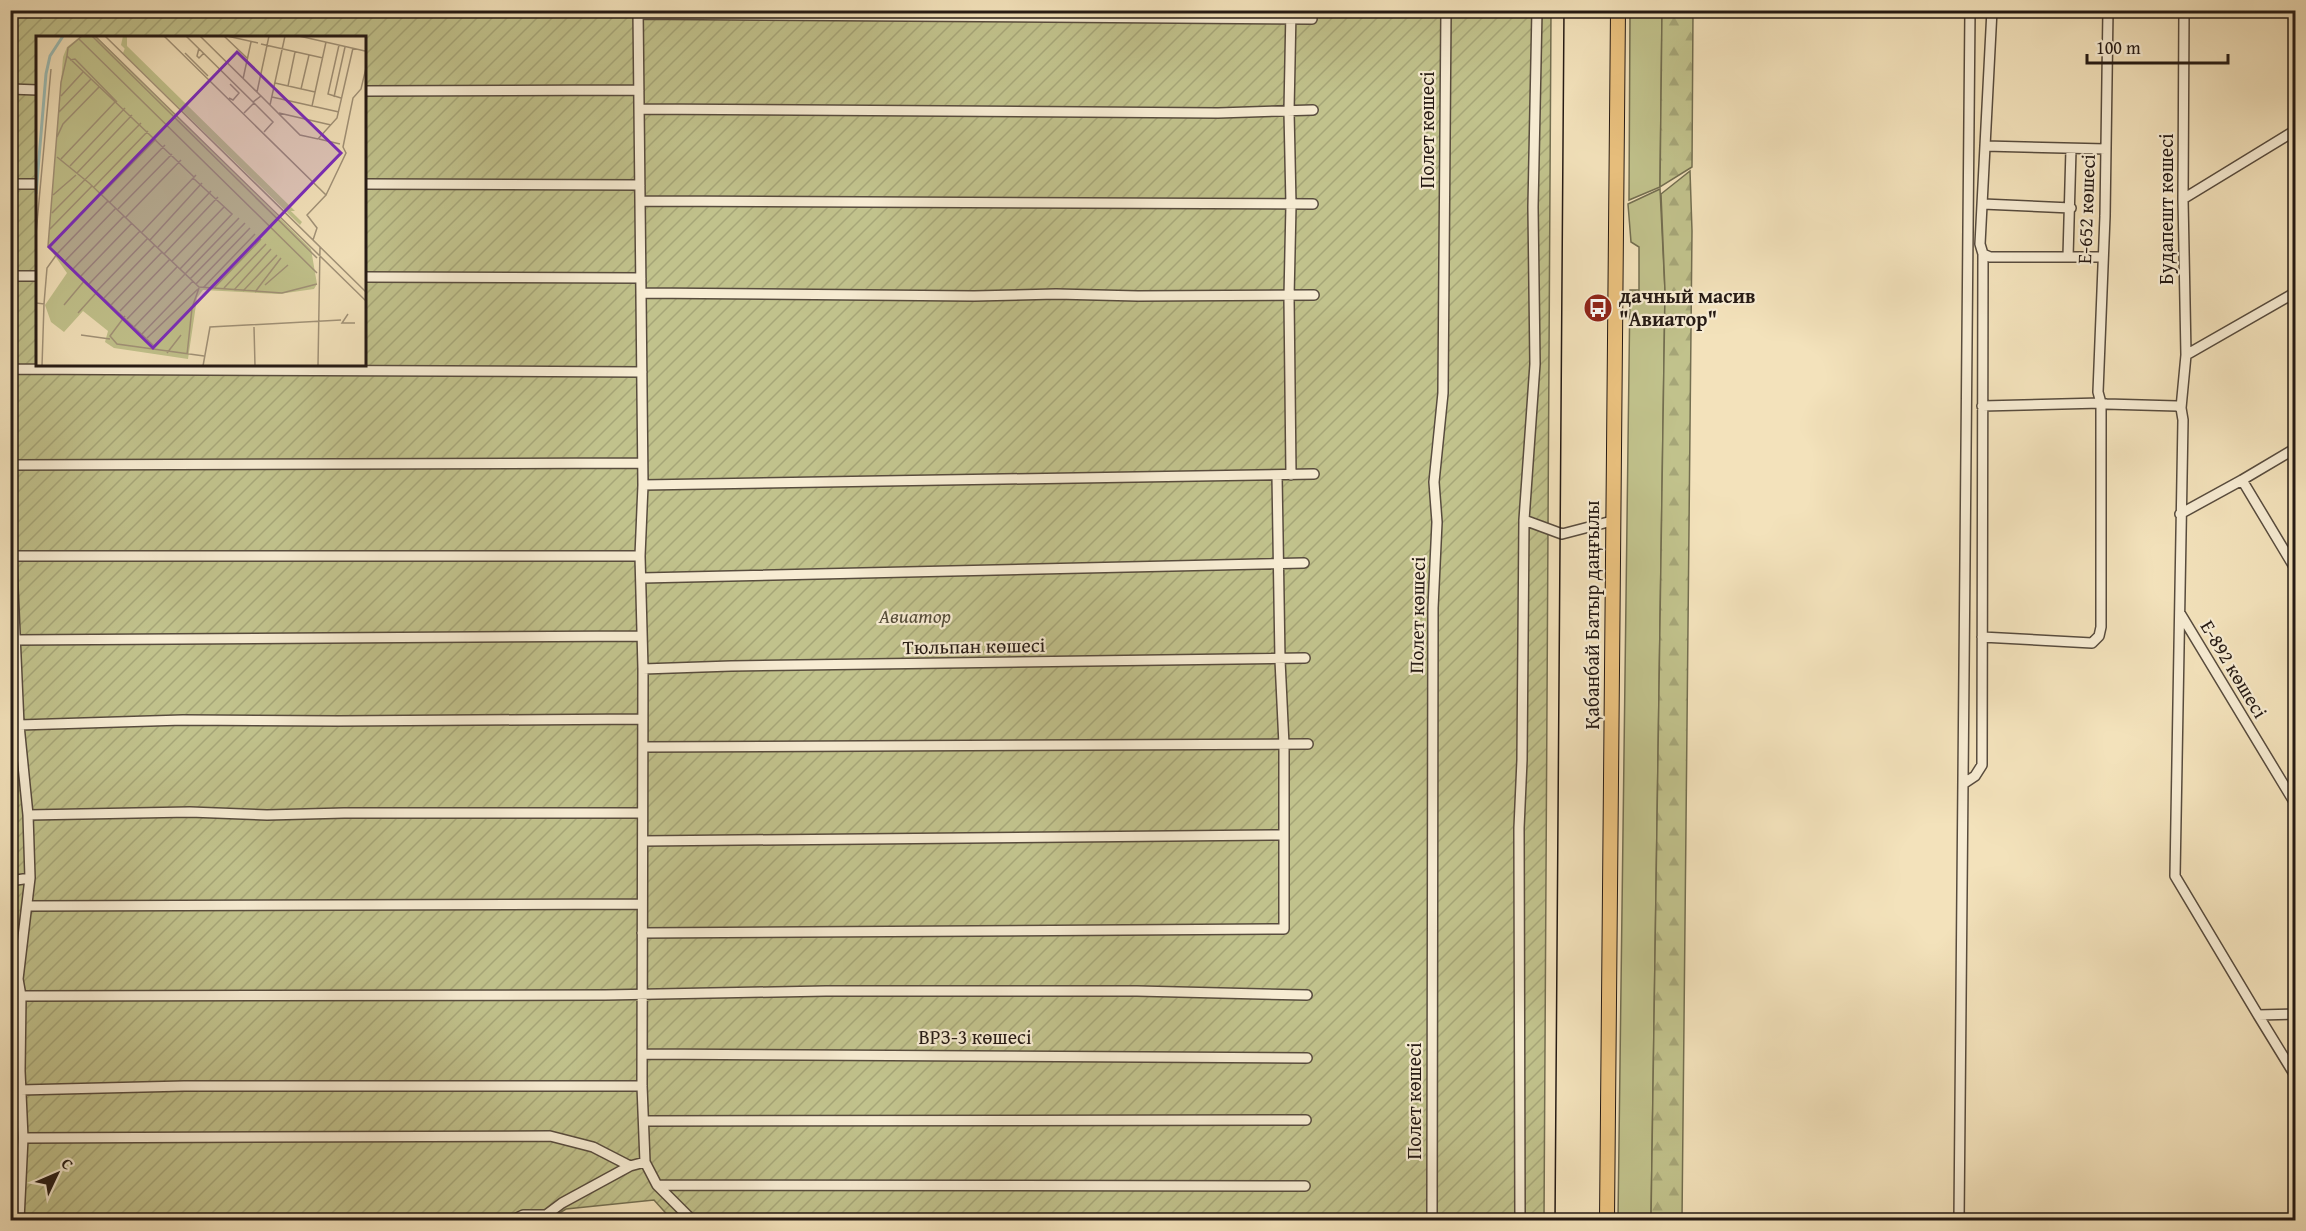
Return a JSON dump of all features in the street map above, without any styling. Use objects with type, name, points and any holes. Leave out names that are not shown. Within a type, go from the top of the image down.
[{"type":"main road","name":"Қабанбай Батыр даңғылы","points":[[1607,1221],[1618,10]]},
{"type":"street","name":"Полет көшесі","points":[[1432,1221],[1434,608],[1437,522],[1434,482],[1443,393],[1446,10]]},
{"type":"street","points":[[1520,1221],[1518,828],[1522,760],[1524,520],[1535,364],[1533,207],[1537,10]]},
{"type":"street","points":[[1959,1221],[1970,10]]},
{"type":"street","points":[[1963,784],[1976,776],[1983,765],[1983,254],[1980,243],[1992,10]]},
{"type":"street","name":"Е-652 көшесі","points":[[1982,637],[2092,643],[2101,627],[2104,404],[2097,392],[2103,257],[2108,10]]},
{"type":"street","name":"Будапешт көшесі","points":[[2184,10],[2183,199],[2186,355],[2181,408],[2183,420],[2175,876],[2295,1077]]},
{"type":"street","points":[[692,1221],[657,1185],[645,1162],[642,1086],[643,669],[640,556],[643,485],[638,12],[1291,15],[1312,19]]},
{"type":"street","points":[[1291,15],[1289,111],[1291,475]]},
{"type":"street","points":[[10,68],[12,184],[10,275],[36,276]]},
{"type":"street","points":[[11,89],[36,90]]},
{"type":"street","points":[[366,91],[639,90]]},
{"type":"street","points":[[640,109],[1218,113],[1312,110]]},
{"type":"street","points":[[2183,199],[2295,130]]},
{"type":"street","points":[[1985,146],[2071,150],[2106,149]]},
{"type":"street","points":[[2068,257],[2071,150]]},
{"type":"street","points":[[12,184],[36,184]]},
{"type":"street","points":[[366,184],[639,184]]},
{"type":"street","points":[[640,201],[1313,204]]},
{"type":"street","points":[[1983,204],[2071,208]]},
{"type":"street","points":[[1983,254],[1990,257],[2103,257]]},
{"type":"street","points":[[366,277],[641,278]]},
{"type":"street","points":[[2186,355],[2295,292]]},
{"type":"street","points":[[642,293],[1314,296]]},
{"type":"street","points":[[10,488],[11,366],[642,372]]},
{"type":"street","points":[[1982,406],[2104,404],[2181,408]]},
{"type":"street","points":[[2180,514],[2295,448]]},
{"type":"street","points":[[11,465],[642,463]]},
{"type":"street","points":[[643,485],[1314,474]]},
{"type":"street","points":[[642,933],[1284,928],[1284,745],[1277,475]]},
{"type":"street","points":[[2242,480],[2295,570]]},
{"type":"street","points":[[10,520],[14,640],[28,815],[30,878],[18,979],[21,996],[22,1138],[19,1221]]},
{"type":"street","points":[[1524,520],[1562,534],[1612,521]]},
{"type":"street","points":[[11,560],[640,556]]},
{"type":"street","points":[[642,578],[1304,563]]},
{"type":"street","name":"Е-892 көшесі","points":[[2180,613],[2295,805]]},
{"type":"street","points":[[14,640],[642,636]]},
{"type":"street","name":"Тюльпан көшесі","points":[[643,669],[1305,658]]},
{"type":"street","points":[[19,725],[183,720],[643,719]]},
{"type":"street","points":[[643,747],[1308,744]]},
{"type":"street","points":[[28,815],[190,812],[267,815],[642,813]]},
{"type":"street","points":[[643,841],[1283,835]]},
{"type":"street","points":[[10,881],[30,878]]},
{"type":"street","points":[[27,906],[642,904]]},
{"type":"street","points":[[21,996],[1137,991],[1307,995]]},
{"type":"street","points":[[2258,1015],[2295,1014]]},
{"type":"street","name":"ВРЗ-3 көшесі","points":[[643,1053],[1307,1058]]},
{"type":"street","points":[[20,1090],[184,1086],[642,1086]]},
{"type":"street","points":[[644,1121],[1306,1120]]},
{"type":"street","points":[[22,1138],[550,1136],[593,1147],[630,1166]]},
{"type":"street","points":[[513,1221],[524,1215],[546,1215],[562,1203],[630,1166],[645,1162]]},
{"type":"street","points":[[657,1185],[1305,1186]]},
{"type":"green space","name":"Авиатор","points":[[10,11],[1551,11],[1544,1220],[672,1220],[654,1200],[566,1209],[548,1220],[11,1220]]},
{"type":"green space","points":[[1630,11],[1662,11],[1660,187],[1629,200]]},
{"type":"green space","points":[[1662,11],[1693,11],[1692,167],[1660,187]]},
{"type":"green space","points":[[1690,171],[1692,231],[1682,1220],[1651,1220],[1665,291],[1661,194]]},
{"type":"green space","points":[[1660,189],[1665,291],[1651,1220],[1618,1220],[1630,290],[1639,290],[1639,247],[1631,242],[1628,204]]},
{"type":"tram line","points":[[1555,1220],[1564,10]]},
{"type":"place","name":"дачный масив \"Авиатор\"","points":[[1598,308]]}]
